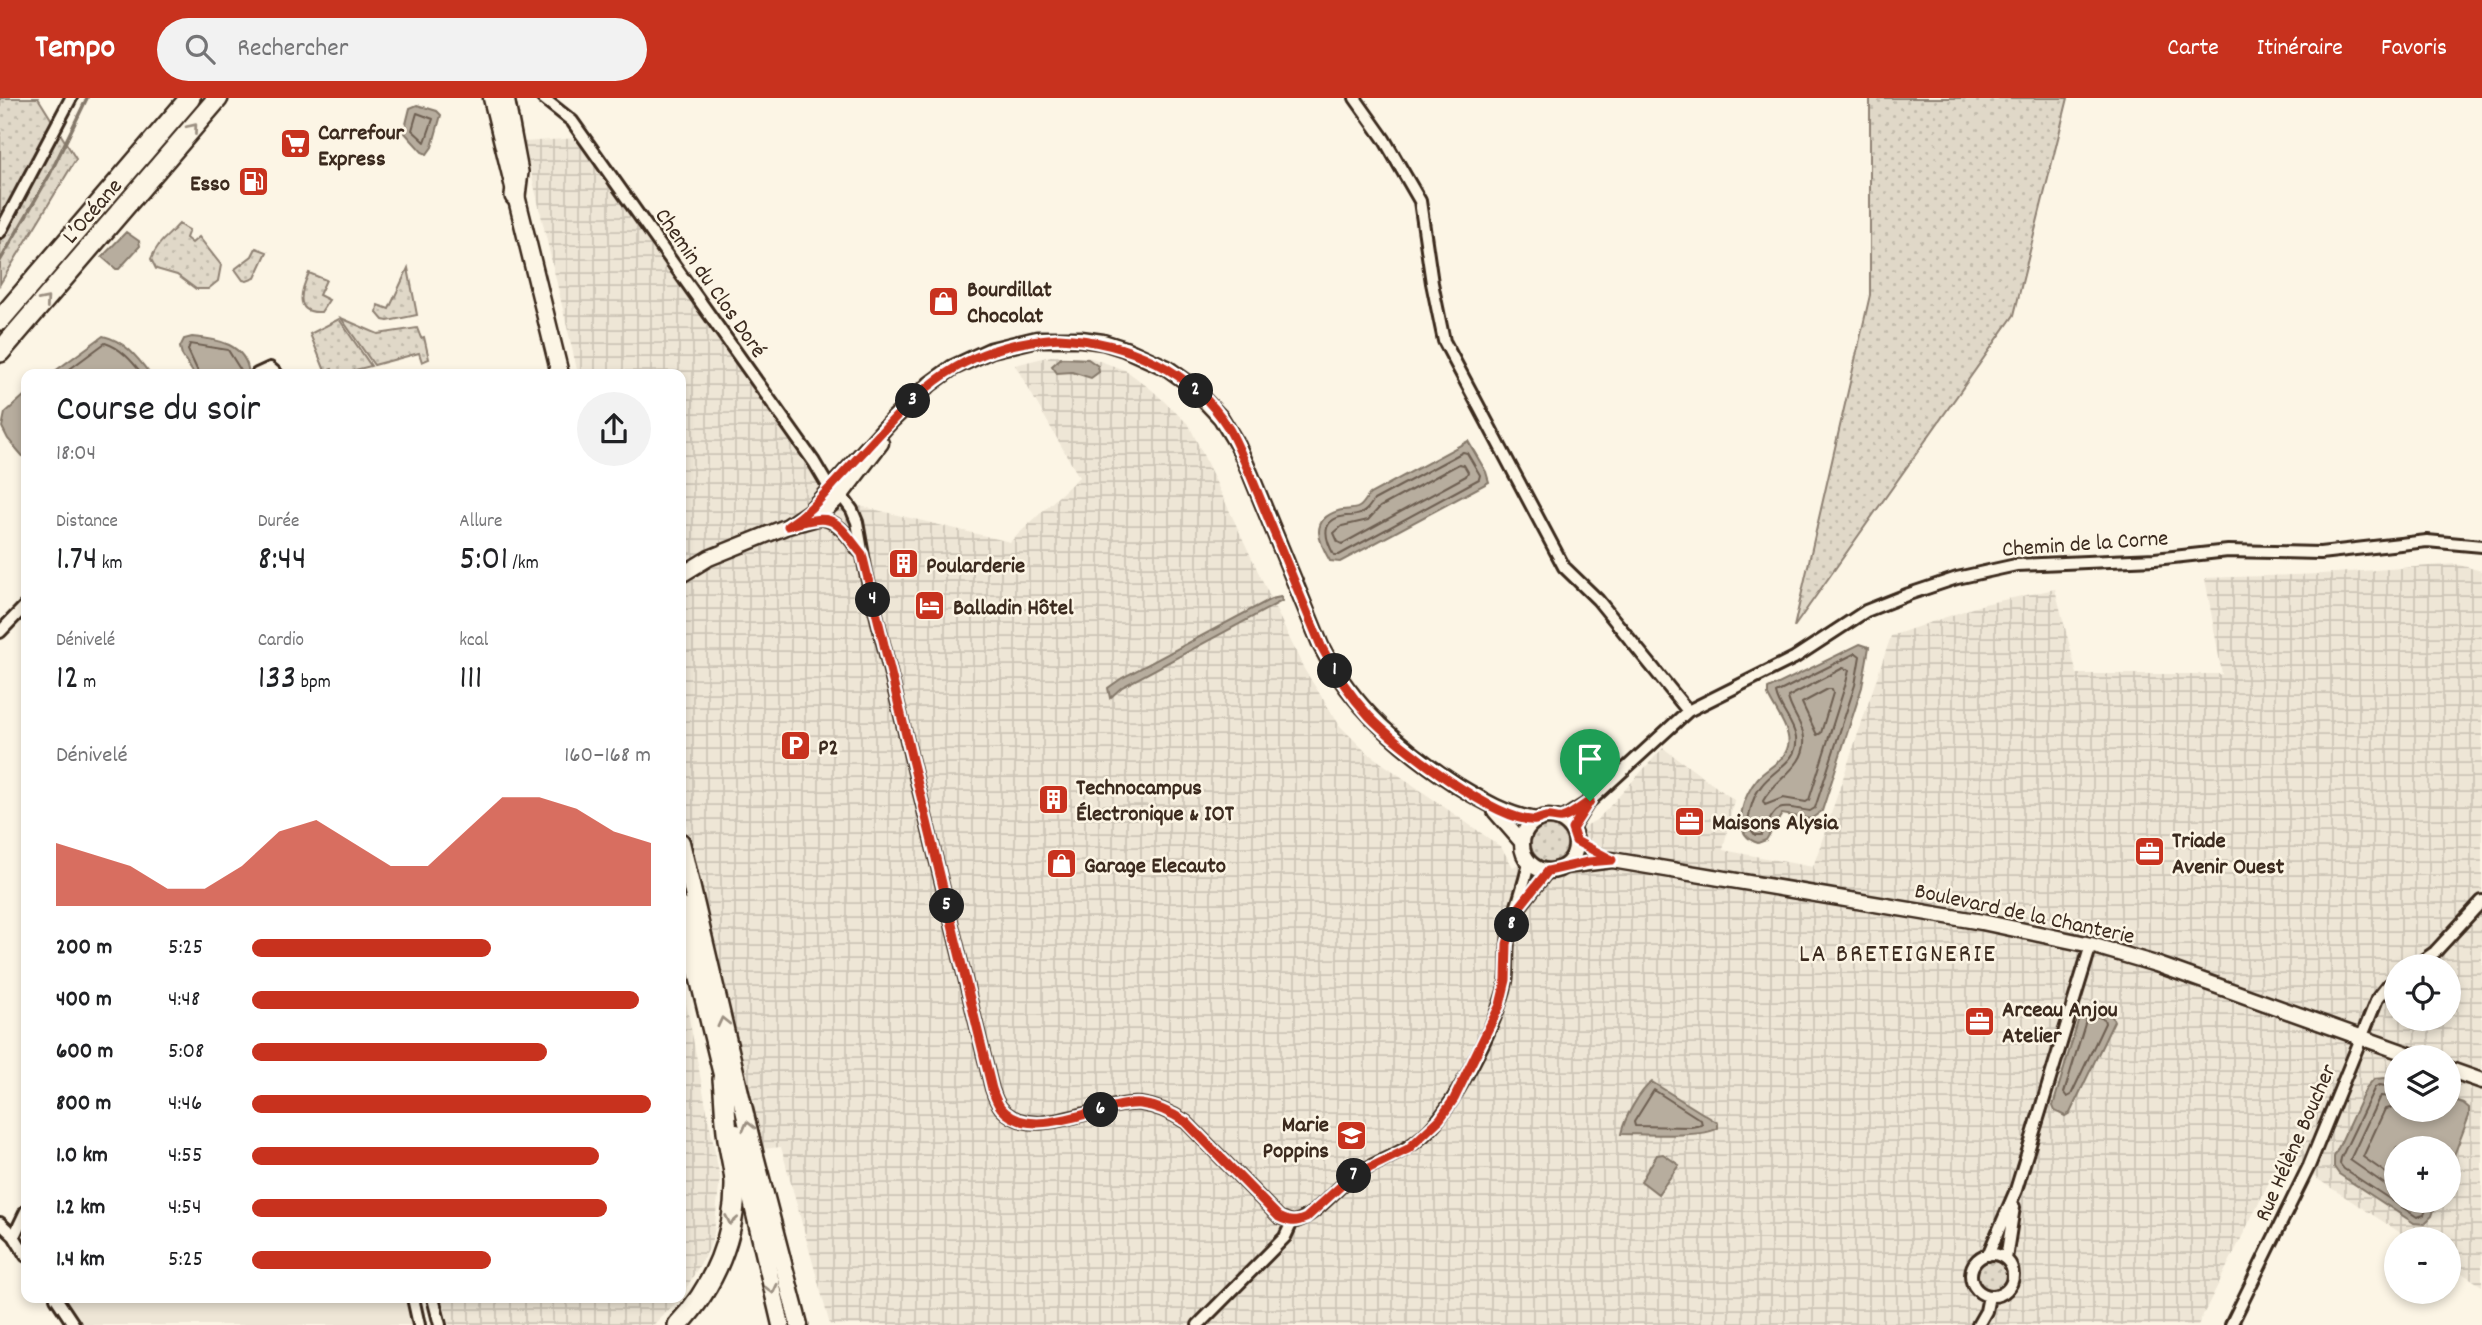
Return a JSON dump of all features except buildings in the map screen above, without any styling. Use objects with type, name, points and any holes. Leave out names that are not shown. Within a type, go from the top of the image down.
[{"type":"highway","name":"L’Océane","points":[[0,320],[190,98]]},
{"type":"highway","name":"L’Océane","points":[[0,352],[218,98]]},
{"type":"highway","points":[[504,98],[518,172],[515,195]]},
{"type":"highway","points":[[678,1325],[708,1286],[731,1226],[735,1182],[723,1079]]},
{"type":"main road","points":[[492,98],[559,369]]},
{"type":"main road","points":[[686,865],[753,1148],[799,1325]]},
{"type":"main road","points":[[686,927],[781,1325]]},
{"type":"street","points":[[0,232],[72,98]]},
{"type":"street","name":"Chemin du Clos Doré","points":[[543,98],[572,121],[852,510],[985,1064],[1001,1108],[1014,1118],[1031,1123],[1048,1123],[1139,1104],[1171,1113],[1186,1122],[1279,1217],[1292,1222]]},
{"type":"street","points":[[1354,98],[1384,139],[1420,201],[1444,341],[1564,567],[1598,600],[1688,711]]},
{"type":"street","points":[[817,518],[836,491],[915,399],[930,384],[971,359],[1010,344],[1059,338],[1103,342],[1167,368],[1188,383],[1228,429],[1250,474],[1311,626],[1328,661],[1355,700],[1404,748],[1483,801],[1506,821],[1522,842],[1529,863],[1507,944],[1506,980],[1500,1005],[1454,1099],[1440,1119],[1408,1149],[1357,1174],[1306,1218],[1292,1222],[1285,1237],[1198,1325]]},
{"type":"street","points":[[788,526],[836,491]]},
{"type":"street","points":[[686,564],[709,558],[788,526],[817,518],[827,518],[844,530],[862,554]]},
{"type":"street","name":"Chemin de la Corne","points":[[1570,829],[1590,801],[1688,711],[1794,658],[1866,611],[1909,594],[1989,570],[2016,565],[2155,559],[2228,551],[2320,553],[2427,541],[2482,546]]},
{"type":"street","points":[[686,572],[709,558]]},
{"type":"street","points":[[0,632],[21,610]]},
{"type":"street","points":[[1483,801],[1518,817],[1536,820]]},
{"type":"street","points":[[1522,842],[1529,825],[1544,817],[1570,829],[1572,859],[1564,866],[1548,871],[1529,863]]},
{"type":"street","name":"Boulevard de la Chanterie","points":[[1570,829],[1612,860]]},
{"type":"street","name":"Boulevard de la Chanterie","points":[[1564,866],[1612,860],[1982,922],[2091,945],[2156,964],[2384,1045]]},
{"type":"street","points":[[1517,910],[1548,871]]},
{"type":"street","points":[[2433,954],[2482,901]]},
{"type":"street","points":[[1988,1255],[1998,1255],[2006,1259],[2011,1266],[2011,1285],[2004,1293],[1989,1296],[1978,1291],[1972,1280],[1975,1264],[1988,1255],[2016,1190],[2091,945]]},
{"type":"street","name":"Rue Hélène Boucher","points":[[2231,1325],[2309,1166],[2377,999],[2384,990]]},
{"type":"street","points":[[2461,1074],[2482,1081]]},
{"type":"street","points":[[2006,1259],[2016,1190]]},
{"type":"street","points":[[14,1236],[21,1221]]},
{"type":"street","points":[[0,1223],[14,1236],[21,1248]]},
{"type":"street","points":[[1978,1325],[1986,1311],[1989,1296]]},
{"type":"street","points":[[59,1303],[74,1325]]},
{"type":"street","points":[[414,1303],[419,1325]]},
{"type":"street","points":[[434,1303],[440,1325]]},
{"type":"shaded area","points":[[0,98],[38,98],[76,159],[0,284]]},
{"type":"shaded area","points":[[1870,98],[2068,98],[2014,315],[1794,627],[1870,295]]},
{"type":"shaded area","points":[[577,138],[652,229],[805,464],[835,500],[1010,542],[1079,477],[1015,365],[1051,356],[1092,358],[1127,371],[1189,425],[1304,669],[1340,726],[1366,752],[1501,847],[1513,867],[1598,819],[1663,748],[1734,800],[1723,850],[1813,867],[1891,636],[1984,604],[2055,589],[2077,674],[2222,674],[2205,578],[2322,574],[2455,564],[2482,571],[2482,1286],[2461,1272],[2461,1227],[2391,1227],[2282,1156],[2198,1325],[830,1325],[781,1147],[762,1149],[686,823],[686,580],[707,568],[686,555],[686,369],[577,369],[524,142]]},
{"type":"shaded area","points":[[179,224],[189,230],[186,238],[192,243],[199,237],[221,265],[218,281],[208,289],[196,289],[177,275],[156,269],[151,259],[160,244]]},
{"type":"shaded area","points":[[256,248],[267,252],[255,278],[243,280],[235,269],[252,256]]},
{"type":"shaded area","points":[[408,268],[417,315],[383,320],[377,313],[378,305],[389,309]]},
{"type":"shaded area","points":[[309,273],[326,280],[319,295],[329,300],[321,312],[312,312],[303,304],[302,292]]},
{"type":"shaded area","points":[[341,318],[378,334],[417,328],[421,338],[424,337],[429,359],[422,362],[419,353],[374,365]]},
{"type":"shaded area","points":[[339,319],[371,366],[359,369],[324,369],[310,334]]},
{"type":"shaded area","points":[[1549,826],[1562,831],[1567,844],[1562,857],[1549,862],[1536,857],[1531,844],[1536,831]]},
{"type":"shaded area","points":[[686,1003],[720,1178],[714,1232],[709,1249],[686,1288]]},
{"type":"shaded area","points":[[1992,1261],[2002,1265],[2006,1275],[2002,1285],[1992,1289],[1982,1285],[1978,1275],[1982,1265]]},
{"type":"shaded area","points":[[67,1303],[408,1303],[413,1325],[82,1325]]},
{"type":"shaded area","points":[[443,1303],[676,1303],[653,1325],[449,1325]]},
{"type":"water","points":[[417,105],[437,111],[441,115],[432,147],[427,154],[404,132],[410,108]]},
{"type":"water","points":[[126,232],[139,241],[140,246],[116,269],[102,257]]},
{"type":"water","points":[[103,336],[124,346],[146,369],[58,369]]},
{"type":"water","points":[[184,339],[211,339],[229,345],[242,356],[248,369],[191,369],[180,347]]},
{"type":"water","points":[[1061,358],[1088,359],[1098,366],[1099,372],[1091,378],[1072,372],[1057,373],[1052,366]]},
{"type":"water","points":[[21,399],[21,454],[2,427],[5,413]]},
{"type":"water","points":[[1468,441],[1489,482],[1340,562],[1330,561],[1320,539],[1323,520],[1338,511],[1359,507],[1370,494]]},
{"type":"water","points":[[1281,597],[1282,601],[1122,687],[1110,698],[1108,688],[1122,678],[1271,599]]},
{"type":"water","points":[[1860,644],[1869,647],[1862,687],[1822,811],[1811,819],[1782,814],[1766,840],[1758,843],[1749,838],[1741,823],[1744,804],[1758,778],[1783,756],[1789,740],[1782,720],[1768,695],[1768,689]]},
{"type":"water","points":[[2089,1006],[2111,1014],[2114,1021],[2070,1113],[2065,1116],[2055,1111],[2053,1106],[2081,1011]]},
{"type":"water","points":[[2384,1078],[2384,1122],[2461,1122],[2461,1102],[2469,1108],[2469,1116],[2461,1137],[2384,1136],[2384,1203],[2339,1174],[2334,1167],[2334,1157],[2366,1088],[2374,1079]]},
{"type":"water","points":[[1652,1082],[1718,1123],[1718,1128],[1686,1134],[1621,1134],[1633,1105]]},
{"type":"water","points":[[1663,1154],[1679,1165],[1658,1194],[1641,1181],[1657,1155]]},
{"type":"water","points":[[2399,1213],[2433,1213],[2424,1224],[2414,1223]]},
{"type":"waterway","points":[[0,261],[49,176],[87,98]]},
{"type":"place","name":"Carrefour Express","points":[[295,144]]},
{"type":"place","name":"Esso","points":[[253,182]]},
{"type":"place","name":"Bourdillat Chocolat","points":[[944,301]]},
{"type":"place","name":"Poularderie","points":[[903,564]]},
{"type":"place","name":"Balladin Hôtel","points":[[930,606]]},
{"type":"place","name":"P2","points":[[795,746]]},
{"type":"place","name":"Technocampus Électronique & IOT","points":[[1053,799]]},
{"type":"place","name":"Maisons Alysia","points":[[1689,821]]},
{"type":"place","name":"Triade Avenir Ouest","points":[[2149,852]]},
{"type":"place","name":"Garage Elecauto","points":[[1061,864]]},
{"type":"place","name":"Arceau Anjou Atelier","points":[[1979,1021]]},
{"type":"place","name":"Marie Poppins","points":[[1352,1136]]},
{"type":"district","name":"LA BRETEIGNERIE","points":[[1898,952]]},
{"type":"route","points":[[1037,339],[1081,339],[1125,349],[1167,368],[1188,383],[1221,418],[1238,446],[1311,626],[1328,661],[1371,718],[1430,767],[1483,801],[1518,817],[1536,820],[1544,817],[1561,819],[1590,801],[1572,829],[1576,841],[1612,860],[1564,866],[1548,871],[1517,910],[1507,944],[1506,980],[1500,1005],[1454,1099],[1440,1119],[1408,1149],[1357,1174],[1343,1184],[1306,1218],[1292,1222],[1286,1220],[1279,1217],[1186,1122],[1157,1107],[1139,1104],[1121,1106],[1048,1123],[1031,1123],[1014,1118],[1001,1108],[992,1089],[862,554],[844,530],[827,518],[788,526],[809,512],[892,420],[930,384],[953,368],[991,350],[1037,339]]}]
